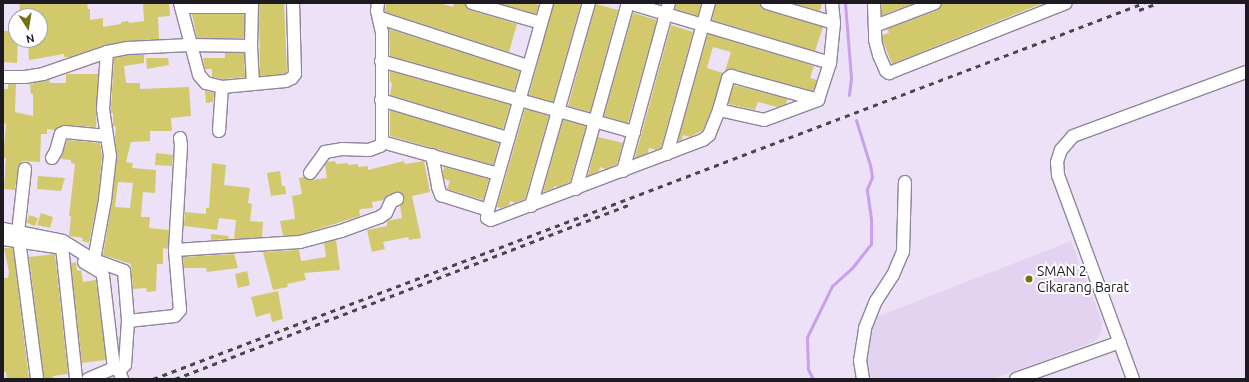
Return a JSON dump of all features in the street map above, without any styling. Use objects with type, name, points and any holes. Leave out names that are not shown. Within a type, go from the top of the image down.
[{"type":"street","points":[[253,84],[251,46],[252,5],[180,5],[199,75],[206,83],[222,87],[286,81],[292,78],[295,74],[293,3]]},
{"type":"street","points":[[310,173],[325,152],[342,149],[369,150],[380,146],[382,142],[380,18],[377,11],[378,3]]},
{"type":"street","points":[[472,3],[542,23]]},
{"type":"street","points":[[547,3],[528,66],[487,218],[493,220],[706,138],[719,110],[728,78],[731,76],[818,100]]},
{"type":"street","points":[[531,206],[589,3]]},
{"type":"street","points":[[576,189],[629,3],[703,27],[830,63]]},
{"type":"street","points":[[623,170],[669,3]]},
{"type":"street","points":[[667,154],[709,3]]},
{"type":"street","points":[[767,3],[834,23]]},
{"type":"street","points":[[818,100],[830,63],[834,23],[832,3]]},
{"type":"street","points":[[874,3],[876,40],[879,55],[886,71],[889,72],[1066,3]]},
{"type":"street","points":[[875,26],[935,3]]},
{"type":"street","points":[[380,18],[528,66]]},
{"type":"street","points":[[3,77],[25,77],[43,74],[107,52],[127,48],[190,45],[251,46]]},
{"type":"street","points":[[94,260],[100,230],[110,156],[103,110],[107,52]]},
{"type":"street","points":[[381,61],[634,132]]},
{"type":"street","points":[[1134,379],[1058,175],[1057,162],[1061,150],[1073,136],[1246,72]]},
{"type":"street","points":[[219,131],[222,87]]},
{"type":"street","points":[[381,100],[508,138]]},
{"type":"street","points":[[719,110],[764,120],[818,100]]},
{"type":"street","points":[[52,158],[56,151],[61,134],[65,132],[107,136]]},
{"type":"street","points":[[128,321],[175,316],[179,314],[180,310],[175,250],[181,145],[180,138]]},
{"type":"street","points":[[382,142],[498,174]]},
{"type":"street","points":[[432,155],[438,187],[442,195],[488,210]]},
{"type":"street","points":[[25,169],[19,237],[37,379]]},
{"type":"street","points":[[863,379],[860,361],[865,328],[876,301],[893,275],[903,252],[905,182]]},
{"type":"street","points":[[175,250],[300,242],[341,231],[380,217],[386,213],[391,202],[397,199]]},
{"type":"street","points":[[3,229],[19,237],[62,248],[102,273],[114,368],[88,379]]},
{"type":"street","points":[[3,239],[19,237],[63,241],[94,260],[124,271],[126,277],[128,321],[125,365],[119,371],[122,379]]},
{"type":"street","points":[[62,248],[76,379]]},
{"type":"street","points":[[1016,379],[1120,342]]},
{"type":"shaded area","name":"SMAN 2 Cikarang Barat","points":[[1071,241],[1102,322],[1101,332],[1094,342],[993,379],[868,379],[867,355],[872,323],[876,317]]},
{"type":"building","points":[[20,3],[87,3],[88,9],[90,9],[90,20],[103,18],[103,27],[121,24],[121,22],[128,21],[129,23],[144,21],[143,3],[169,3],[170,16],[158,17],[159,39],[127,41],[105,45],[70,57],[64,57],[64,54],[29,60],[28,48],[48,48],[48,8],[20,8]]},
{"type":"building","points":[[259,3],[284,3],[287,72],[284,74],[260,76]]},
{"type":"building","points":[[386,3],[440,3],[453,7],[454,3],[465,3],[466,8],[470,10],[517,24],[509,52],[385,12]]},
{"type":"building","points":[[499,3],[532,3],[539,5],[536,14]]},
{"type":"building","points":[[554,3],[581,3],[553,102],[529,95]]},
{"type":"building","points":[[676,3],[701,3],[698,16],[675,9]]},
{"type":"building","points":[[716,3],[760,3],[761,8],[765,10],[823,27],[815,51],[712,20]]},
{"type":"building","points":[[793,3],[822,3],[820,11]]},
{"type":"building","points":[[882,3],[914,3],[882,15]]},
{"type":"building","points":[[942,3],[1043,3],[892,64],[882,39],[882,35],[889,33],[887,29],[938,10]]},
{"type":"building","points":[[596,4],[618,10],[590,112],[568,106]]},
{"type":"building","points":[[633,13],[657,20],[628,123],[604,116]]},
{"type":"building","points":[[192,14],[244,14],[244,38],[197,38]]},
{"type":"building","points":[[671,25],[693,32],[661,148],[656,150],[649,148],[648,153],[635,158]]},
{"type":"building","points":[[389,29],[520,71],[514,91],[390,56]]},
{"type":"building","points":[[3,31],[8,31],[8,48],[18,48],[17,63],[3,62]]},
{"type":"building","points":[[708,34],[814,66],[810,78],[817,80],[813,91],[733,69],[725,71],[731,52],[713,47],[707,68],[723,73],[712,108],[703,130],[690,137],[683,135],[682,140],[678,141]]},
{"type":"building","points":[[225,53],[244,53],[245,77],[223,79],[212,77],[212,69],[205,69],[203,58],[225,58]]},
{"type":"building","points":[[128,55],[144,55],[144,63],[124,66],[126,83],[140,83],[140,89],[189,87],[191,116],[171,118],[172,131],[150,131],[150,141],[131,142],[126,162],[133,163],[132,168],[156,170],[155,193],[143,192],[141,217],[150,217],[149,228],[169,230],[168,249],[163,248],[163,264],[157,264],[156,291],[147,292],[146,288],[133,289],[131,264],[103,255],[112,201],[117,157],[115,136],[116,127],[113,126],[113,113],[111,113],[114,58]],"holes":[[[118,182],[133,183],[130,208],[115,207]]]},
{"type":"building","points":[[146,58],[168,58],[169,65],[147,69]]},
{"type":"building","points":[[390,71],[510,105],[503,129],[390,95],[392,83],[390,82]]},
{"type":"building","points":[[66,74],[98,74],[96,127],[66,125],[55,130],[47,129],[47,134],[41,134],[40,162],[22,161],[18,168],[15,190],[4,189],[6,158],[3,158],[6,124],[3,123],[3,89],[8,89],[8,84],[16,84],[15,112],[33,116],[33,94],[31,94],[30,84],[49,80],[50,83],[66,83]]},
{"type":"building","points":[[734,85],[788,99],[786,104],[777,107],[758,102],[755,110],[728,104]]},
{"type":"building","points":[[205,91],[214,93],[213,102],[206,103]]},
{"type":"building","points":[[525,109],[549,116],[525,199],[515,203],[510,201],[509,205],[501,208],[497,207]]},
{"type":"building","points":[[390,110],[499,143],[493,165],[390,136]]},
{"type":"building","points":[[563,120],[586,126],[570,182],[558,187],[554,186],[554,188],[543,192]]},
{"type":"building","points":[[598,137],[623,143],[617,164],[606,169],[600,167],[599,171],[588,176]]},
{"type":"building","points":[[67,140],[100,143],[102,156],[98,199],[89,243],[82,241],[83,238],[69,236],[71,216],[69,216],[75,164],[71,163],[71,160],[61,159]]},
{"type":"building","points":[[156,153],[173,155],[172,166],[155,165]]},
{"type":"building","points":[[335,161],[336,164],[348,163],[348,165],[358,164],[358,167],[368,166],[368,170],[404,161],[405,164],[424,161],[430,192],[412,196],[421,238],[409,240],[408,237],[383,242],[385,249],[372,252],[367,230],[387,226],[387,221],[402,218],[400,206],[404,199],[401,193],[397,192],[388,195],[384,200],[372,202],[373,208],[359,210],[360,216],[299,235],[283,236],[280,221],[295,219],[292,196],[302,194],[299,178],[304,177],[310,180],[327,178],[325,165],[327,162]]},
{"type":"building","points":[[212,163],[226,165],[224,185],[250,188],[248,203],[252,204],[250,221],[263,222],[262,237],[234,239],[236,220],[219,218],[217,230],[184,226],[185,212],[206,214],[206,208],[209,208]]},
{"type":"building","points":[[444,167],[489,179],[483,200],[447,189],[450,181],[444,179]]},
{"type":"building","points":[[280,171],[282,186],[285,186],[286,194],[271,196],[267,173]]},
{"type":"building","points":[[38,176],[65,178],[61,191],[37,189]]},
{"type":"building","points":[[41,213],[53,217],[50,228],[37,225]]},
{"type":"building","points":[[29,215],[38,218],[35,226],[27,223]]},
{"type":"building","points":[[211,234],[228,236],[229,239],[211,240]]},
{"type":"building","points":[[336,240],[340,270],[304,273],[306,280],[287,284],[288,287],[273,290],[263,252],[299,250],[301,261],[326,257],[324,243]]},
{"type":"building","points":[[4,248],[13,248],[29,379],[7,379],[6,372],[4,372],[3,278],[8,278],[9,272]]},
{"type":"building","points":[[55,254],[68,374],[53,376],[53,379],[44,379],[29,257]]},
{"type":"building","points":[[234,254],[238,268],[207,272],[206,268],[184,268],[183,257]]},
{"type":"building","points":[[76,262],[77,271],[81,270],[83,282],[96,280],[106,360],[82,363],[71,263]]},
{"type":"building","points":[[247,271],[250,285],[238,288],[235,274]]},
{"type":"building","points":[[278,291],[283,319],[272,322],[270,313],[256,317],[251,297]]},
{"type":"waterway","points":[[845,3],[851,78],[849,95]]},
{"type":"waterway","points":[[813,379],[808,369],[807,337],[832,286],[852,268],[871,244],[871,219],[867,189],[872,177],[870,165],[856,120]]},
{"type":"railway","points":[[153,379],[1144,3]]},
{"type":"railway","points":[[1139,10],[1158,3]]},
{"type":"railway","points":[[175,379],[629,205]]},
{"type":"place","name":"SMAN 2 Cikarang Barat","points":[[1029,279]]}]
